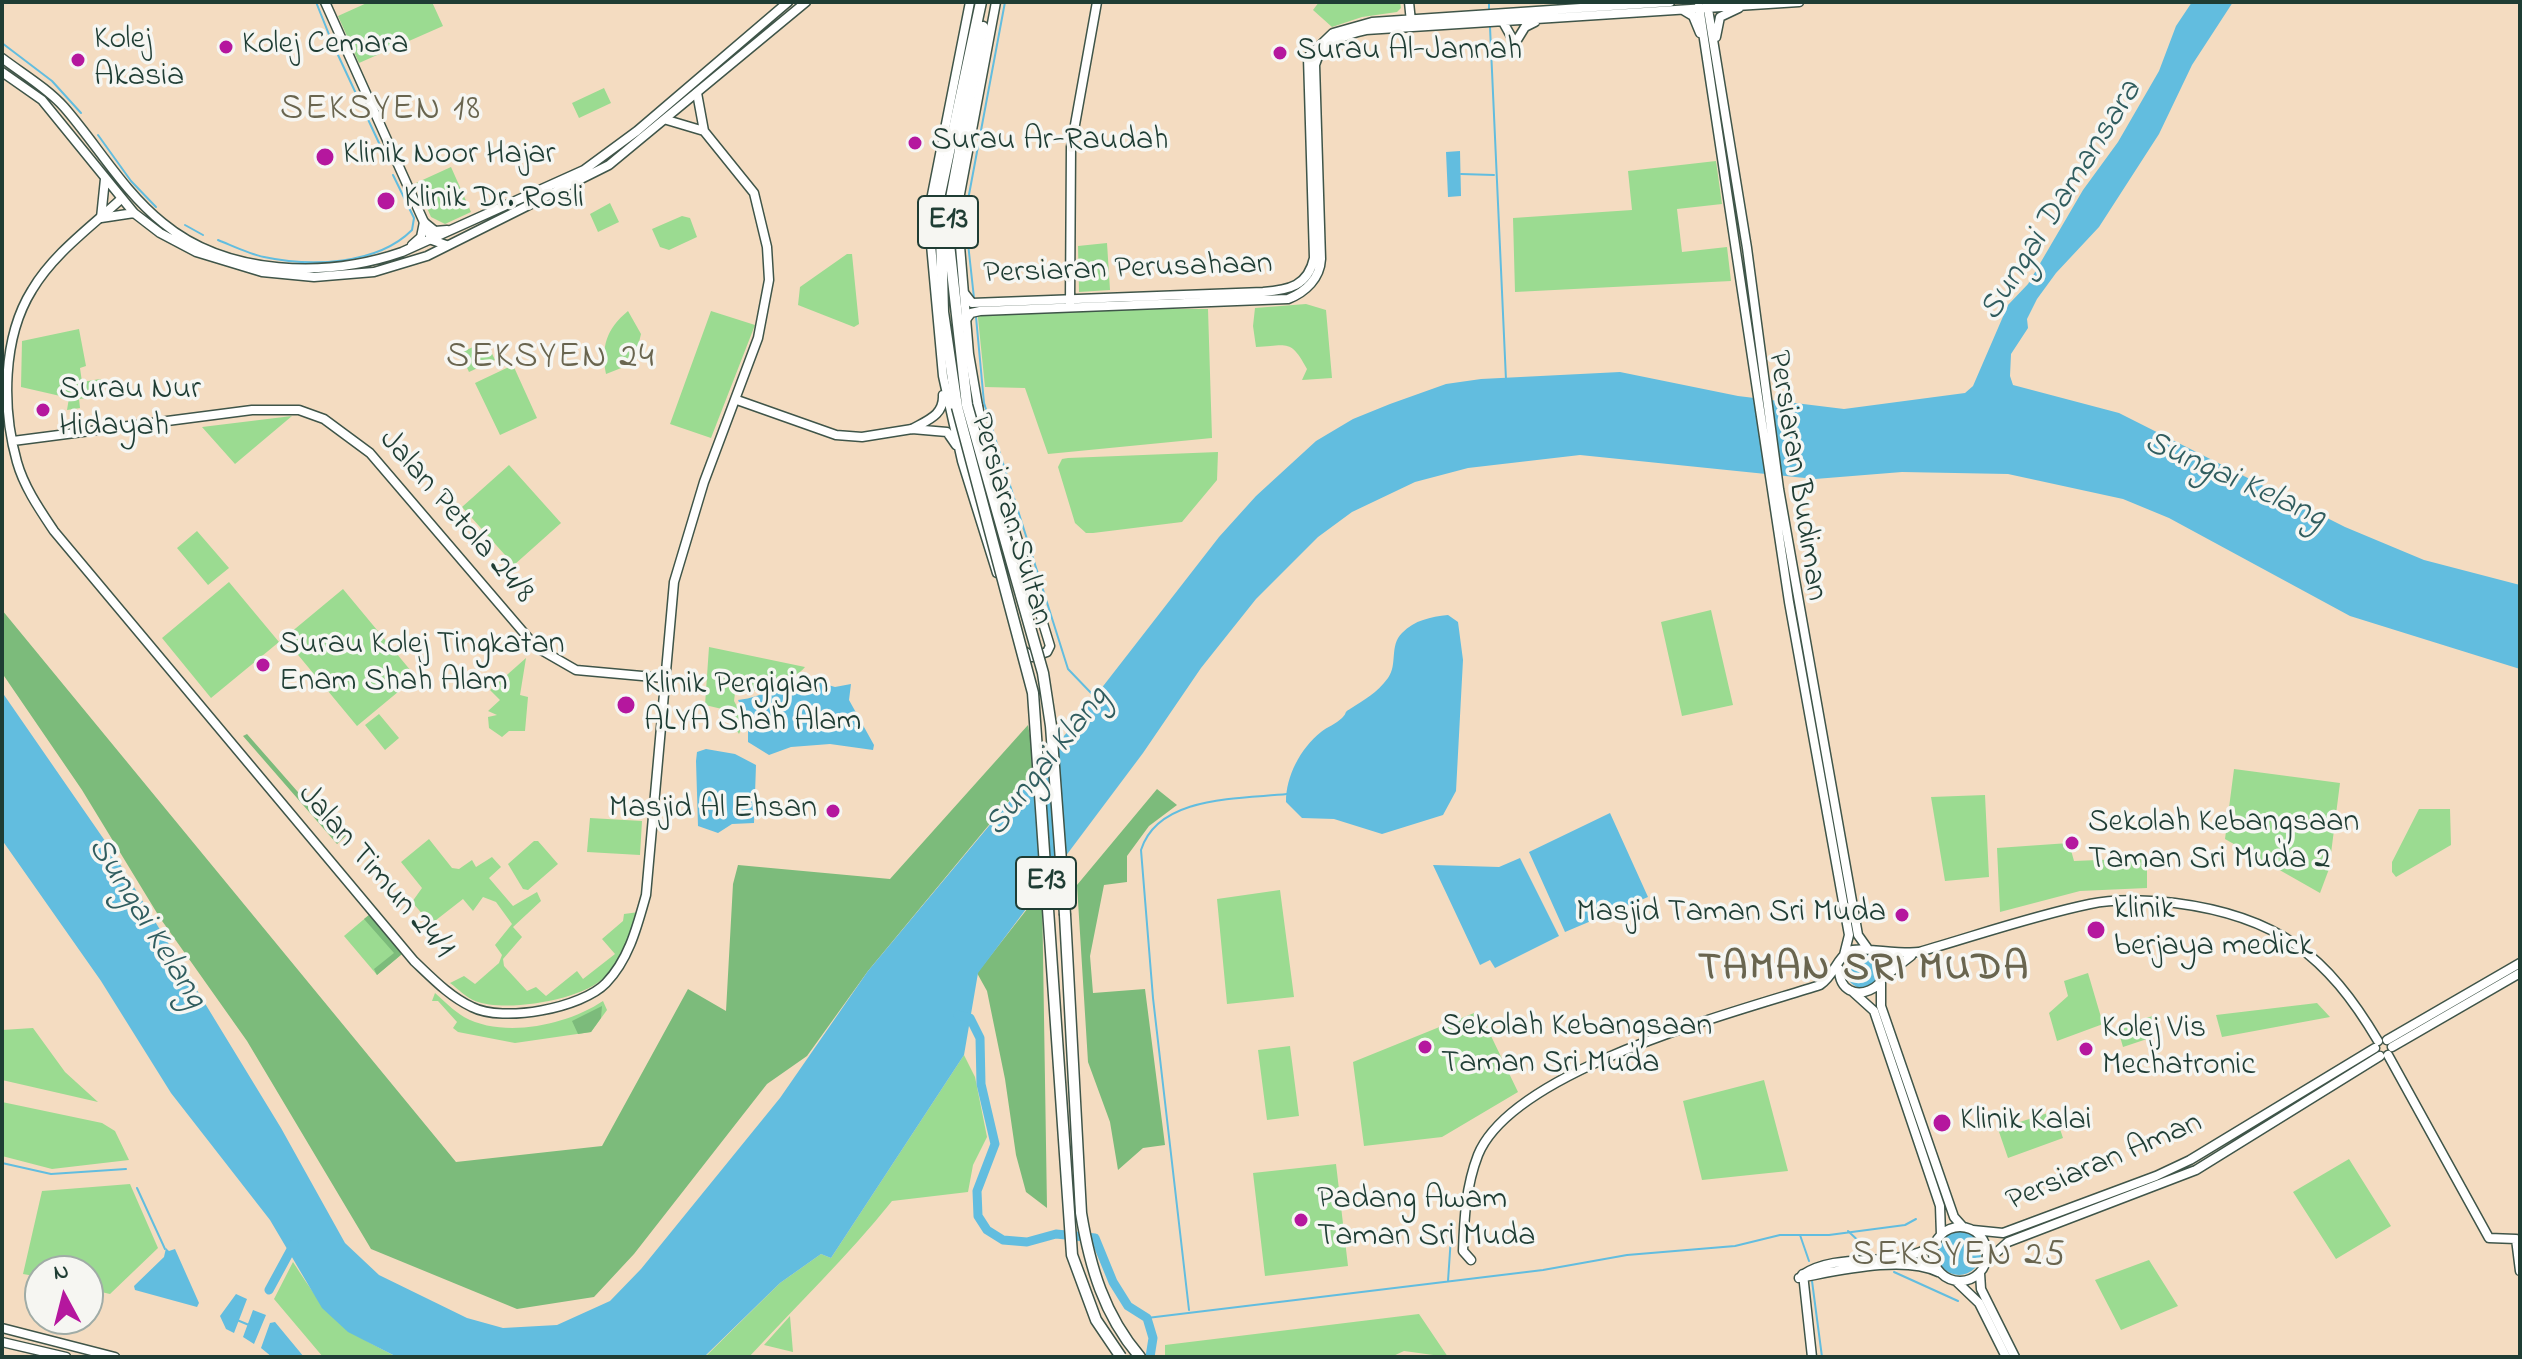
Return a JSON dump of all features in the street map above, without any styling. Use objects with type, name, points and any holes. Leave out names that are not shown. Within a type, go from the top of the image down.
[{"type":"highway","name":"E13","points":[[981,2],[949,209],[948,235],[967,406],[1038,648],[1051,726],[1081,1213],[1097,1285],[1113,1319],[1140,1357]]},
{"type":"highway","name":"E13","points":[[988,2],[940,194],[943,312],[1033,693],[1072,1255],[1092,1313],[1121,1357]]},
{"type":"highway","points":[[931,201],[943,312]]},
{"type":"highway","points":[[967,406],[991,477],[1007,547]]},
{"type":"main road","points":[[325,2],[432,240],[446,245]]},
{"type":"main road","points":[[2,72],[42,100],[121,199],[160,233],[196,252],[289,277],[374,272],[427,256],[598,172],[667,120],[806,2]]},
{"type":"main road","name":"Persiaran Sultan","points":[[970,2],[931,201],[928,233],[943,376],[962,461],[1024,653],[1032,657],[1041,656],[1050,646],[1048,637],[967,406],[957,210],[996,2]]},
{"type":"main road","points":[[1070,304],[1071,147],[1074,114],[1097,2]]},
{"type":"main road","points":[[1409,2],[1411,23]]},
{"type":"main road","points":[[1517,14],[1511,2],[1497,18],[1515,39],[1525,27],[1540,20]]},
{"type":"main road","points":[[1527,2],[1541,8],[1575,8]]},
{"type":"main road","name":"Persiaran Perusahaan","points":[[965,321],[971,313],[980,311],[1286,290],[1302,282],[1314,258],[1307,66],[1310,52],[1341,29],[1372,22],[1484,19],[1575,8],[1670,2]]},
{"type":"main road","name":"Persiaran Perusahaan","points":[[1517,14],[1540,20],[1703,5],[1799,2]]},
{"type":"main road","points":[[2,58],[63,106],[114,174],[165,226],[203,246],[241,259],[314,270],[373,261],[402,252],[550,188],[599,160],[786,3]]},
{"type":"main road","points":[[1711,54],[1720,17],[1747,4]]},
{"type":"main road","name":"Persiaran Budiman","points":[[1703,5],[1775,489],[1849,935],[1842,960]]},
{"type":"main road","points":[[1681,9],[1693,16],[1711,54]]},
{"type":"main road","points":[[667,120],[704,131],[697,93]]},
{"type":"main road","name":"Jalan Timun 24/1","points":[[121,199],[57,258],[33,288],[18,320],[10,359],[8,397],[17,464],[54,531],[414,961],[440,986],[473,1008],[498,1013],[563,1005],[598,990],[624,960],[646,895],[670,605],[682,550],[737,400],[765,312],[769,280],[767,247],[754,193],[704,131]]},
{"type":"main road","points":[[114,174],[121,199]]},
{"type":"main road","points":[[104,178],[101,218],[134,213]]},
{"type":"main road","points":[[424,222],[435,231],[461,227]]},
{"type":"main road","points":[[402,252],[421,237],[424,222]]},
{"type":"main road","name":"Persiaran Perusahaan","points":[[960,274],[965,295],[972,303],[1070,304]]},
{"type":"main road","points":[[912,429],[943,406],[943,376]]},
{"type":"main road","points":[[737,400],[836,435],[862,437],[912,429],[947,432],[962,461]]},
{"type":"main road","name":"Jalan Petola 24/8","points":[[13,441],[252,410],[299,410],[324,419],[370,453],[536,647],[576,670],[664,678]]},
{"type":"main road","name":"Persiaran Budiman","points":[[1775,489],[1858,935],[1872,950]]},
{"type":"main road","points":[[1820,985],[1851,950],[1899,955],[1919,952],[2092,903],[2161,902],[2214,909],[2265,925],[2309,952],[2341,985],[2383,1048],[2489,1238],[2516,1239],[2520,1271]]},
{"type":"main road","points":[[1872,950],[1881,959],[1881,1006],[1954,1217],[1985,1243],[1987,1261],[1980,1273],[1968,1280],[1954,1281]]},
{"type":"main road","points":[[1471,1260],[1463,1251],[1464,1215],[1479,1153],[1498,1127],[1532,1098],[1609,1057],[1661,1035],[1820,985],[1863,994],[1919,952]]},
{"type":"main road","points":[[1842,960],[1842,983],[1874,1011],[1940,1206],[1934,1260],[1942,1274]]},
{"type":"main road","name":"Persiaran Aman","points":[[1968,1228],[2003,1233],[2156,1176],[2190,1160],[2346,1072],[2366,1053],[2408,1038],[2520,963]]},
{"type":"main road","name":"Persiaran Aman","points":[[1987,1261],[2008,1242],[2196,1170],[2383,1048],[2485,988],[2520,973]]},
{"type":"main road","points":[[2383,1048],[2408,1038]]},
{"type":"main road","points":[[1803,1276],[1829,1263],[1917,1253],[1938,1239],[1968,1228]]},
{"type":"main road","points":[[1803,1276],[1921,1264],[1954,1281],[1979,1303],[2006,1357]]},
{"type":"main road","points":[[1980,1273],[1981,1289],[2015,1357]]},
{"type":"main road","points":[[1803,1276],[1812,1357]]},
{"type":"main road","points":[[2,1328],[115,1357]]},
{"type":"main road","points":[[2,1342],[66,1357]]},
{"type":"green space","points":[[369,2],[432,2],[443,26],[359,63],[338,16]]},
{"type":"green space","points":[[1319,2],[1400,2],[1401,8],[1397,12],[1362,17],[1332,27],[1313,10]]},
{"type":"green space","points":[[604,88],[611,103],[579,118],[572,103]]},
{"type":"green space","points":[[1716,161],[1722,204],[1677,209],[1682,252],[1727,247],[1731,281],[1515,292],[1513,218],[1632,210],[1628,171]]},
{"type":"green space","points":[[451,167],[471,212],[445,224],[431,217],[416,183]]},
{"type":"green space","points":[[610,203],[619,222],[598,232],[590,214]]},
{"type":"green space","points":[[682,216],[690,218],[697,237],[669,250],[660,247],[652,229]]},
{"type":"green space","points":[[1107,243],[1110,290],[1079,292],[1078,246]]},
{"type":"green space","points":[[847,254],[852,254],[859,324],[854,327],[798,305],[800,287]]},
{"type":"green space","points":[[1306,304],[1326,310],[1332,378],[1302,380],[1307,369],[1292,348],[1282,345],[1256,347],[1253,326],[1255,308]]},
{"type":"green space","points":[[977,308],[1208,309],[1212,438],[1048,454],[1025,388],[985,387]]},
{"type":"green space","points":[[628,311],[641,334],[634,363],[606,374],[604,355],[607,339]]},
{"type":"green space","points":[[711,311],[755,325],[711,438],[670,424]]},
{"type":"green space","points":[[79,329],[86,366],[80,368],[82,382],[100,379],[111,386],[93,389],[94,397],[79,399],[80,408],[67,410],[69,398],[21,387],[22,341]]},
{"type":"green space","points":[[486,341],[495,360],[469,372],[460,353]]},
{"type":"green space","points":[[513,365],[537,418],[500,435],[475,383]]},
{"type":"green space","points":[[292,416],[235,464],[202,427]]},
{"type":"green space","points":[[1218,452],[1217,480],[1182,522],[1093,533],[1086,533],[1075,523],[1058,467],[1062,459],[1068,458]]},
{"type":"green space","points":[[509,465],[561,523],[514,565],[462,507]]},
{"type":"green space","points":[[197,531],[229,568],[208,585],[177,548]]},
{"type":"green space","points":[[229,582],[279,642],[211,698],[162,638]]},
{"type":"green space","points":[[343,589],[416,677],[357,726],[284,638]]},
{"type":"green space","points":[[2,610],[456,1162],[602,1146],[688,989],[726,1011],[733,884],[738,865],[890,879],[1028,725],[1036,768],[868,971],[807,1056],[767,1084],[634,1254],[594,1297],[517,1309],[371,1249],[247,1041],[160,918],[82,790],[2,673]]},
{"type":"green space","points":[[1711,610],[1733,705],[1682,716],[1661,622]]},
{"type":"green space","points":[[709,647],[805,667],[792,678],[772,686],[735,693],[734,701],[745,721],[739,734],[722,709],[705,705]]},
{"type":"green space","points":[[526,658],[520,695],[528,697],[525,731],[509,731],[502,737],[489,728],[488,717],[497,715],[488,711],[500,700],[490,690]]},
{"type":"green space","points":[[379,714],[399,738],[385,750],[365,725]]},
{"type":"green space","points":[[247,734],[326,824],[334,821],[350,832],[337,844],[243,736]]},
{"type":"green space","points":[[2234,769],[2340,783],[2329,869],[2320,893],[2225,839]]},
{"type":"green space","points":[[1157,789],[1177,805],[1149,826],[1127,856],[1127,882],[1104,885],[1090,956],[1093,993],[1145,989],[1165,1145],[1143,1148],[1118,1170],[1110,1122],[1088,1062],[1077,885]]},
{"type":"green space","points":[[1985,795],[1989,877],[1945,881],[1931,797]]},
{"type":"green space","points":[[2419,809],[2450,809],[2451,845],[2396,877],[2392,872],[2392,862]]},
{"type":"green space","points":[[590,818],[642,821],[640,855],[587,852]]},
{"type":"green space","points":[[429,839],[452,868],[459,869],[472,860],[476,867],[492,857],[501,867],[489,878],[513,906],[537,892],[541,901],[513,927],[522,937],[503,959],[504,966],[527,991],[536,987],[546,996],[577,971],[583,979],[615,954],[602,939],[623,921],[624,914],[639,912],[617,963],[594,985],[562,998],[505,1006],[469,998],[450,983],[464,976],[475,984],[499,963],[502,955],[495,945],[512,924],[496,902],[483,897],[473,911],[463,899],[431,924],[412,902],[422,888],[401,862]]},
{"type":"green space","points":[[534,841],[538,841],[558,864],[528,890],[523,889],[508,864]]},
{"type":"green space","points":[[2069,843],[2074,861],[2147,858],[2147,888],[2080,891],[2000,912],[1997,848]]},
{"type":"green space","points":[[1042,890],[1047,1208],[1026,1192],[1016,1155],[1005,1079],[987,991],[977,973]]},
{"type":"green space","points":[[1280,890],[1294,997],[1227,1004],[1217,899]]},
{"type":"green space","points":[[369,915],[402,954],[377,975],[344,936]]},
{"type":"green space","points":[[369,915],[402,954],[377,975],[374,969],[394,953],[364,919]]},
{"type":"green space","points":[[2088,973],[2103,1024],[2057,1041],[2049,1013],[2068,996],[2064,981]]},
{"type":"green space","points":[[435,993],[464,1017],[498,1027],[516,1028],[554,1022],[572,1017],[603,1001],[607,1010],[591,1032],[515,1043],[458,1032],[453,1028],[457,1022],[438,1001],[432,1001]]},
{"type":"green space","points":[[2317,1003],[2330,1017],[2222,1037],[2216,1015]]},
{"type":"green space","points":[[602,1006],[601,1018],[591,1032],[578,1034],[572,1021]]},
{"type":"green space","points":[[1479,1011],[1518,1092],[1442,1137],[1364,1146],[1353,1062]]},
{"type":"green space","points":[[2153,1016],[2159,1035],[2123,1047],[2117,1026]]},
{"type":"green space","points":[[33,1028],[65,1072],[98,1102],[2,1080],[2,1030]]},
{"type":"green space","points":[[1290,1046],[1299,1116],[1267,1120],[1258,1050]]},
{"type":"green space","points":[[964,1055],[975,1077],[987,1137],[973,1165],[968,1192],[892,1201],[749,1357],[705,1357],[780,1283],[821,1254],[831,1258]]},
{"type":"green space","points":[[1764,1080],[1788,1171],[1702,1180],[1683,1101]]},
{"type":"green space","points":[[2,1102],[102,1123],[115,1131],[129,1160],[52,1169],[2,1156]]},
{"type":"green space","points":[[2054,1111],[2063,1138],[2008,1158],[1998,1129]]},
{"type":"green space","points":[[2349,1159],[2391,1226],[2336,1259],[2293,1192]]},
{"type":"green space","name":"Padang Awam Taman Sri Muda","points":[[1336,1164],[1348,1266],[1265,1276],[1253,1173]]},
{"type":"green space","points":[[130,1184],[158,1248],[110,1294],[104,1293],[104,1255],[27,1255],[42,1191]]},
{"type":"green space","points":[[2149,1260],[2178,1306],[2121,1330],[2095,1280]]},
{"type":"green space","points":[[293,1262],[336,1319],[397,1357],[323,1357],[274,1299]]},
{"type":"green space","points":[[1419,1314],[1448,1357],[1404,1351],[1391,1357],[1165,1357],[1165,1345]]},
{"type":"green space","points":[[790,1316],[793,1352],[764,1345]]},
{"type":"water","points":[[2192,2],[2233,2],[2192,65],[2159,134],[2099,227],[2056,273],[2037,299],[2027,319],[2028,328],[2011,354],[2010,376],[2013,385],[2119,413],[2345,527],[2424,560],[2520,585],[2520,669],[2350,616],[2169,518],[2123,499],[2008,474],[1902,472],[1815,479],[1580,455],[1468,468],[1415,482],[1352,512],[1318,537],[1256,599],[1201,668],[1143,753],[978,973],[964,1055],[831,1258],[821,1254],[780,1283],[704,1357],[397,1357],[348,1332],[322,1308],[270,1220],[171,1093],[101,981],[2,840],[2,692],[112,851],[281,1128],[345,1243],[379,1275],[467,1318],[503,1328],[557,1325],[610,1301],[641,1269],[780,1098],[868,971],[1069,730],[1219,537],[1256,496],[1316,441],[1353,419],[1390,404],[1446,384],[1481,379],[1620,372],[1738,396],[1844,409],[1965,393],[1973,386],[2008,305],[2028,284],[2083,190],[2118,142],[2159,71],[2176,26]]},
{"type":"water","points":[[1460,151],[1461,196],[1448,197],[1446,152]]},
{"type":"water","points":[[1448,615],[1458,622],[1463,660],[1456,791],[1443,815],[1382,834],[1334,819],[1302,818],[1286,802],[1292,773],[1307,746],[1384,684],[1391,673],[1396,644],[1402,633],[1423,620]]},
{"type":"water","points":[[804,678],[835,687],[851,684],[849,700],[874,745],[873,750],[830,744],[791,747],[769,755],[748,742],[748,722],[738,700]]},
{"type":"water","points":[[706,749],[735,754],[756,765],[754,823],[732,824],[718,833],[698,826],[696,761],[697,752]]},
{"type":"water","points":[[1610,813],[1648,897],[1565,932],[1529,852]]},
{"type":"water","points":[[1520,858],[1559,936],[1495,968],[1490,960],[1480,965],[1433,865],[1499,867]]},
{"type":"water","points":[[1863,954],[1875,959],[1880,971],[1875,983],[1863,988],[1851,983],[1846,971],[1851,959]]},
{"type":"water","points":[[1959,1231],[1974,1238],[1981,1253],[1974,1268],[1959,1275],[1944,1268],[1937,1253],[1944,1238]]},
{"type":"water","points":[[166,1248],[169,1251],[175,1249],[199,1303],[197,1307],[135,1290],[134,1286],[164,1257]]},
{"type":"water","points":[[236,1294],[247,1299],[234,1333],[226,1329],[220,1316]]},
{"type":"water","points":[[253,1310],[266,1315],[254,1344],[243,1337]]},
{"type":"water","points":[[275,1322],[304,1357],[272,1357],[261,1348],[270,1323]]},
{"type":"waterway","points":[[316,2],[330,37]]},
{"type":"waterway","points":[[974,298],[965,216],[1005,2]]},
{"type":"waterway","points":[[1489,2],[1489,13]]},
{"type":"waterway","points":[[1490,27],[1506,380]]},
{"type":"waterway","points":[[2,43],[52,81],[81,113]]},
{"type":"waterway","points":[[338,55],[386,158]]},
{"type":"waterway","points":[[98,135],[131,181],[156,207]]},
{"type":"waterway","points":[[1461,174],[1494,175]]},
{"type":"waterway","points":[[218,240],[258,256],[302,262],[362,257],[381,250],[398,242],[412,230],[414,218],[393,175]]},
{"type":"waterway","points":[[185,225],[203,235]]},
{"type":"waterway","name":"Sungai Klang","points":[[976,317],[984,403],[1068,669],[1093,695]]},
{"type":"waterway","points":[[1189,1310],[1153,998],[1141,850],[1150,832],[1182,809],[1225,799],[1287,794]]},
{"type":"waterway","points":[[958,1015],[970,1018],[980,1038],[981,1084],[995,1144],[977,1191],[978,1216],[987,1230],[1003,1240],[1027,1242],[1056,1234],[1095,1238],[1113,1282],[1128,1306],[1147,1318],[1153,1338],[1150,1357]]},
{"type":"waterway","points":[[2,1163],[51,1174],[126,1169]]},
{"type":"waterway","points":[[137,1188],[165,1249]]},
{"type":"waterway","points":[[1147,1318],[1543,1270],[1627,1255],[1735,1246],[1780,1235],[1829,1235],[1905,1225],[1916,1219]]},
{"type":"waterway","points":[[1448,1281],[1452,1222]]},
{"type":"waterway","points":[[1848,1231],[1867,1249]]},
{"type":"waterway","points":[[1800,1235],[1809,1261]]},
{"type":"waterway","points":[[269,1290],[294,1244]]},
{"type":"waterway","points":[[1894,1272],[1958,1301]]},
{"type":"waterway","points":[[1812,1281],[1822,1357]]},
{"type":"waterway","points":[[237,1320],[249,1325]]},
{"type":"waterway","points":[[2,1356],[7,1357]]},
{"type":"place","name":"Kolej Cemara","points":[[226,47]]},
{"type":"place","name":"Surau Al-Jannah","points":[[1280,53]]},
{"type":"place","name":"Kolej Akasia","points":[[78,60]]},
{"type":"place","name":"Surau Ar-Raudah","points":[[915,143]]},
{"type":"place","name":"Klinik Noor Hajar","points":[[325,157]]},
{"type":"place","name":"Klinik Dr. Rosli","points":[[386,201]]},
{"type":"place","name":"Surau Nur Hidayah","points":[[43,410]]},
{"type":"place","name":"Surau Kolej Tingkatan Enam Shah Alam","points":[[263,665]]},
{"type":"place","name":"Klinik Pergigian ALYA Shah Alam","points":[[626,705]]},
{"type":"place","name":"Masjid Al Ehsan","points":[[833,811]]},
{"type":"place","name":"Sekolah Kebangsaan Taman Sri Muda 2","points":[[2072,843]]},
{"type":"place","name":"Masjid Taman Sri Muda","points":[[1902,915]]},
{"type":"place","name":"klinik berjaya medick","points":[[2096,930]]},
{"type":"place","name":"Sekolah Kebangsaan Taman Sri Muda","points":[[1425,1047]]},
{"type":"place","name":"Kolej Vis Mechatronic","points":[[2086,1049]]},
{"type":"place","name":"Klinik Kalai","points":[[1942,1123]]},
{"type":"place","name":"Padang Awam Taman Sri Muda","points":[[1301,1220]]},
{"type":"district","name":"SEKSYEN 18","points":[[381,112]]},
{"type":"district","name":"SEKSYEN 24","points":[[551,360]]},
{"type":"district","name":"TAMAN SRI MUDA","points":[[1864,971]]},
{"type":"district","name":"SEKSYEN 25","points":[[1959,1258]]},
{"type":"water label","name":"Sungai Damansara","points":[[2063,202]]},
{"type":"water label","name":"Sungai Kelang","points":[[2234,482]]},
{"type":"water label","name":"Sungai Kelang","points":[[145,924]]}]
